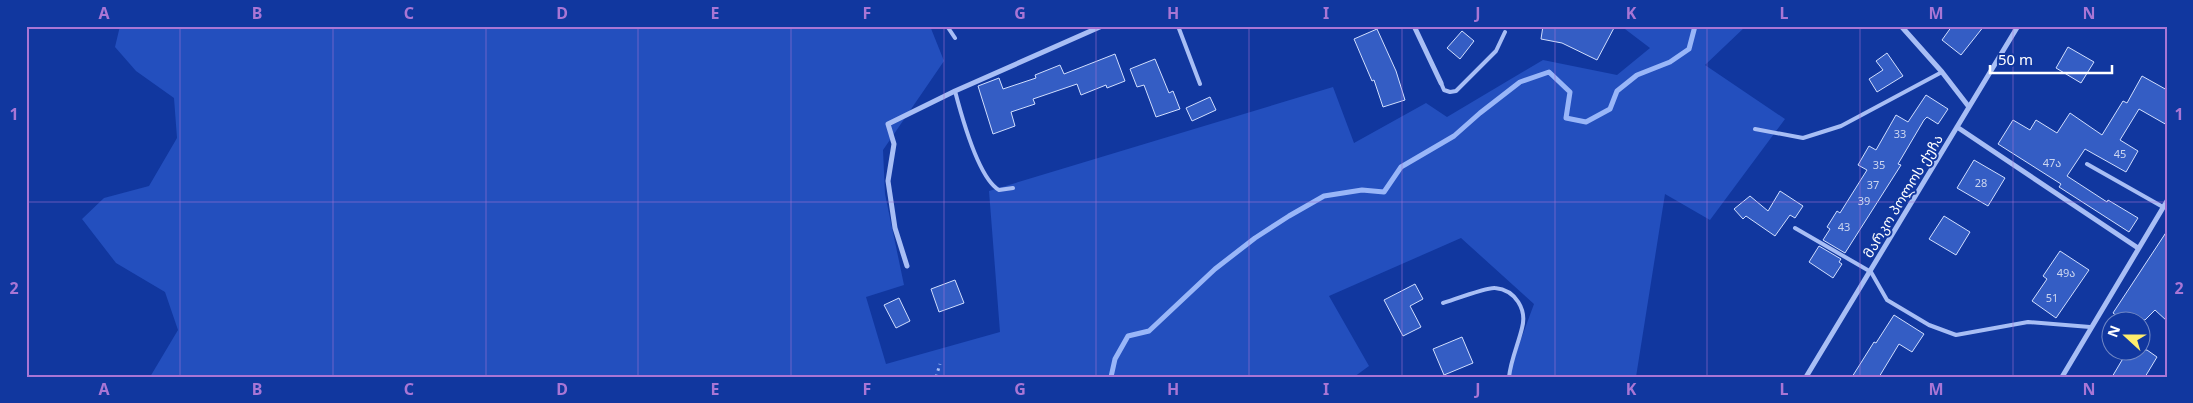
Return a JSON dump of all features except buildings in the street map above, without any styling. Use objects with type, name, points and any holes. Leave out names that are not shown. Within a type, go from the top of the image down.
[{"type":"street","points":[[907,266],[895,228],[888,181],[894,144],[888,124],[955,91],[1102,26]]},
{"type":"street","points":[[1414,26],[1440,83]]},
{"type":"street","points":[[1901,26],[1942,72],[1969,108]]},
{"type":"street","name":"მარკო პოლოს ქუჩა","points":[[1806,377],[2018,26]]},
{"type":"street","points":[[1958,127],[2138,248]]},
{"type":"street","points":[[2062,377],[2090,327],[2167,201]]},
{"type":"lane","points":[[947,26],[955,38]]},
{"type":"lane","points":[[1178,26],[1200,84]]},
{"type":"lane","points":[[1440,83],[1444,90],[1456,91],[1496,51],[1505,32]]},
{"type":"lane","points":[[1755,129],[1803,138],[1842,126],[1942,72]]},
{"type":"lane","points":[[955,91],[978,160],[990,183],[999,190],[1013,188]]},
{"type":"lane","points":[[2087,164],[2163,207]]},
{"type":"lane","points":[[1795,228],[1871,272],[1887,300],[1929,325],[1956,335],[2028,322],[2090,327]]},
{"type":"lane","points":[[1443,302],[1495,288],[1511,294],[1521,306],[1524,314],[1511,362],[1509,377]]},
{"type":"path","points":[[936,377],[940,364]]},
{"type":"shaded area","points":[[120,26],[930,26],[944,61],[883,150],[885,194],[904,285],[866,297],[886,364],[1000,332],[989,191],[1333,87],[1354,143],[1426,103],[1447,117],[1543,60],[1617,75],[1650,48],[1621,26],[1746,26],[1705,65],[1785,119],[1710,220],[1665,194],[1636,377],[1507,377],[1534,304],[1461,238],[1329,296],[1369,366],[1354,377],[150,377],[178,330],[165,292],[116,263],[82,219],[104,198],[149,186],[177,138],[174,98],[136,71],[115,47]]},
{"type":"waterway","points":[[1111,377],[1115,359],[1128,336],[1149,331],[1215,269],[1255,238],[1289,216],[1324,196],[1362,190],[1384,192],[1401,167],[1454,136],[1520,82],[1549,72],[1570,92],[1566,118],[1586,122],[1610,109],[1617,91],[1637,75],[1670,62],[1689,49],[1695,26]]}]
